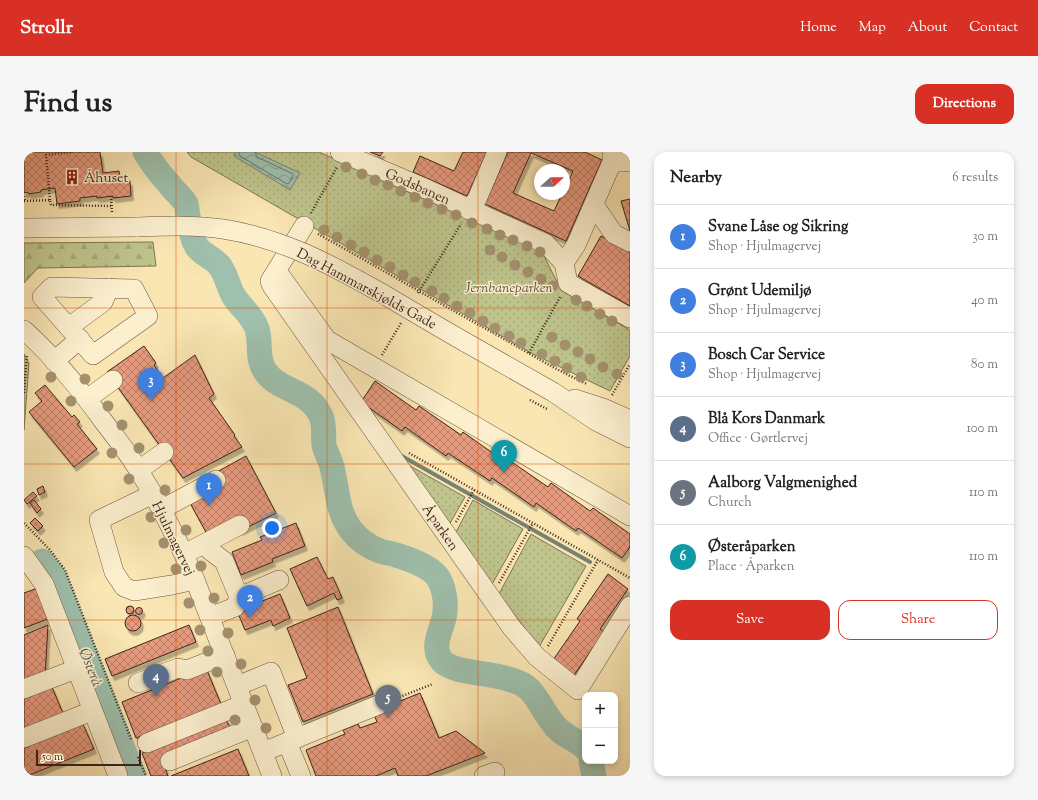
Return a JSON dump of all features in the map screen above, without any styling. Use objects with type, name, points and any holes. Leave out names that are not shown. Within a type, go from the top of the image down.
[{"type":"street","points":[[469,210],[476,199],[497,152]]},
{"type":"street","name":"Godsbanen","points":[[343,153],[546,244],[564,263]]},
{"type":"street","points":[[618,158],[594,205],[576,246],[564,263],[568,283],[630,318]]},
{"type":"street","points":[[594,205],[614,234],[630,242]]},
{"type":"street","name":"Dag Hammarskjølds Gade","points":[[24,228],[199,226],[252,235],[282,244],[308,254],[344,272],[553,392],[596,421],[630,438]]},
{"type":"street","name":"Åparken","points":[[304,226],[270,280],[272,286],[512,628],[540,660],[578,690],[630,606]]},
{"type":"street","points":[[277,271],[327,340],[630,516]]},
{"type":"street","points":[[52,287],[134,289],[148,316],[93,355],[74,333],[42,297],[52,287]]},
{"type":"street","points":[[54,361],[74,333],[103,302],[109,288]]},
{"type":"street","name":"Hjulmagervej","points":[[28,334],[87,399],[139,470],[158,501],[195,580],[272,776]]},
{"type":"street","points":[[87,399],[113,380]]},
{"type":"street","name":"Dag Hammarskjølds Gade","points":[[553,392],[603,408],[630,420]]},
{"type":"street","points":[[139,470],[164,452]]},
{"type":"street","points":[[195,580],[134,591],[124,587],[114,572],[99,520],[216,480]]},
{"type":"street","points":[[184,554],[240,525]]},
{"type":"street","points":[[203,545],[224,561],[239,597],[235,607],[210,617]]},
{"type":"street","points":[[24,556],[44,584],[92,712],[112,774]]},
{"type":"street","points":[[239,597],[279,580]]},
{"type":"street","points":[[138,684],[178,668],[187,670],[225,655]]},
{"type":"street","points":[[24,689],[76,670]]},
{"type":"street","points":[[237,686],[271,672],[292,740],[301,776]]},
{"type":"street","points":[[263,752],[383,703]]},
{"type":"street","points":[[138,746],[244,704]]},
{"type":"street","points":[[24,738],[92,712]]},
{"type":"street","points":[[170,760],[253,728]]},
{"type":"path","points":[[73,152],[46,156],[51,205],[112,205],[111,196]]},
{"type":"path","points":[[343,153],[304,226],[555,369],[590,386]]},
{"type":"path","points":[[24,196],[24,201],[50,200]]},
{"type":"path","points":[[90,205],[90,212]]},
{"type":"path","points":[[415,298],[469,210]]},
{"type":"path","points":[[529,353],[568,283]]},
{"type":"path","points":[[375,368],[404,317]]},
{"type":"path","points":[[24,393],[28,334]]},
{"type":"path","points":[[618,398],[612,396],[630,364]]},
{"type":"path","points":[[408,452],[630,578]]},
{"type":"path","points":[[448,537],[474,490]]},
{"type":"path","points":[[24,523],[50,550],[65,570],[138,746],[146,776]]},
{"type":"path","points":[[490,597],[532,523]]},
{"type":"path","points":[[540,660],[598,560]]},
{"type":"path","points":[[383,703],[433,684]]},
{"type":"green space","name":"Jernbaneparken","points":[[187,152],[319,152],[542,252],[561,290],[630,330],[630,356],[610,391],[533,354],[191,157]]},
{"type":"green space","points":[[153,242],[156,266],[38,268],[24,283],[24,243]]},
{"type":"green space","points":[[24,354],[29,363],[24,430]]},
{"type":"green space","points":[[405,463],[465,497],[449,525]]},
{"type":"green space","points":[[473,500],[523,529],[491,586],[455,534]]},
{"type":"green space","points":[[531,534],[586,566],[539,647],[499,594]]},
{"type":"water","points":[[236,152],[255,152],[300,173],[290,190],[234,156]]},
{"type":"building","name":"Åhuset","points":[[24,152],[100,152],[103,173],[119,171],[121,182],[130,181],[131,196],[97,198],[97,196],[80,198],[80,201],[57,204],[55,188],[29,194],[28,192],[24,193]]},
{"type":"building","points":[[370,152],[383,152],[380,156]]},
{"type":"building","points":[[463,152],[487,152],[467,196],[413,172],[420,156],[454,171]]},
{"type":"building","points":[[508,152],[585,152],[602,160],[566,241],[485,204]]},
{"type":"building","points":[[630,199],[630,231],[621,201]]},
{"type":"building","points":[[601,236],[630,252],[630,306],[578,276]]},
{"type":"building","points":[[144,346],[156,363],[154,365],[163,378],[195,355],[214,394],[209,398],[242,447],[183,478],[107,372]]},
{"type":"building","points":[[375,381],[416,410],[419,406],[461,435],[463,432],[504,461],[506,458],[548,487],[551,483],[590,511],[593,508],[630,534],[630,547],[622,558],[578,528],[576,531],[536,503],[534,507],[492,478],[490,481],[448,453],[446,456],[405,427],[402,431],[361,402]]},
{"type":"building","points":[[45,385],[72,417],[74,415],[80,422],[77,424],[97,449],[74,467],[29,412],[42,401],[35,393]]},
{"type":"building","points":[[246,456],[276,513],[242,530],[207,534],[189,501],[213,474]]},
{"type":"building","points":[[43,486],[45,492],[39,495],[37,489]]},
{"type":"building","points":[[33,492],[37,496],[27,504],[24,500]]},
{"type":"building","points":[[34,500],[41,509],[37,513],[30,503]]},
{"type":"building","points":[[35,518],[43,526],[38,531],[30,523]]},
{"type":"building","points":[[296,523],[305,546],[272,559],[273,562],[241,575],[232,552],[262,540],[260,537]]},
{"type":"building","points":[[317,557],[328,579],[333,577],[342,598],[337,600],[334,593],[307,606],[290,569]]},
{"type":"building","points":[[608,574],[628,589],[600,629],[604,632],[572,678],[551,663],[580,621],[577,619]]},
{"type":"building","points":[[38,588],[50,618],[24,628],[24,593]]},
{"type":"building","points":[[280,594],[290,618],[273,626],[271,620],[245,630],[237,611]]},
{"type":"building","points":[[128,606],[132,606],[134,610],[132,614],[128,614],[126,612],[126,608]]},
{"type":"building","points":[[338,607],[373,694],[303,722],[288,685],[307,678],[287,628]]},
{"type":"building","points":[[139,608],[142,611],[139,614],[136,611]]},
{"type":"building","points":[[130,615],[136,615],[141,620],[139,629],[136,631],[130,631],[125,626],[125,620]]},
{"type":"building","points":[[48,625],[45,677],[24,685],[24,635]]},
{"type":"building","points":[[189,625],[196,642],[112,676],[105,659]]},
{"type":"building","points":[[206,668],[221,704],[136,738],[122,702]]},
{"type":"building","points":[[52,687],[65,718],[24,735],[24,699]]},
{"type":"building","points":[[420,693],[439,738],[456,731],[485,753],[426,776],[398,776],[395,768],[376,776],[316,776],[306,750],[345,734],[343,730],[358,724],[360,728],[377,722],[373,712]]},
{"type":"building","points":[[226,719],[231,729],[161,757],[168,776],[151,776],[142,753]]},
{"type":"building","points":[[83,724],[94,749],[24,776],[24,748]]},
{"type":"building","points":[[238,749],[249,776],[171,776]]},
{"type":"waterway","points":[[145,152],[186,204],[191,232],[197,247],[219,265],[233,295],[255,324],[259,336],[260,359],[265,371],[278,383],[302,395],[316,407],[321,416],[324,445],[332,468],[340,509],[346,523],[360,540],[368,545],[382,552],[394,554],[418,563],[432,571],[439,579],[445,602],[444,618],[437,640],[437,651],[442,661],[454,668],[501,677],[523,684],[533,694],[556,727],[582,746]]},
{"type":"waterway","points":[[400,455],[590,562]]},
{"type":"waterway","name":"Østerå","points":[[42,561],[54,576],[134,776]]},
{"type":"waterway","points":[[592,764],[594,776]]},
{"type":"place","name":"Åhuset","points":[[72,177]]},
{"type":"place","name":"Bosch Car Service","points":[[151,401]]},
{"type":"place","name":"Østeråparken","points":[[504,473]]},
{"type":"place","name":"Svane Låse og Sikring","points":[[209,506]]},
{"type":"place","name":"Grønt Udemiljø","points":[[250,618]]},
{"type":"place","name":"Blå Kors Danmark","points":[[156,697]]},
{"type":"place","name":"Aalborg Valgmenighed","points":[[388,718]]}]
